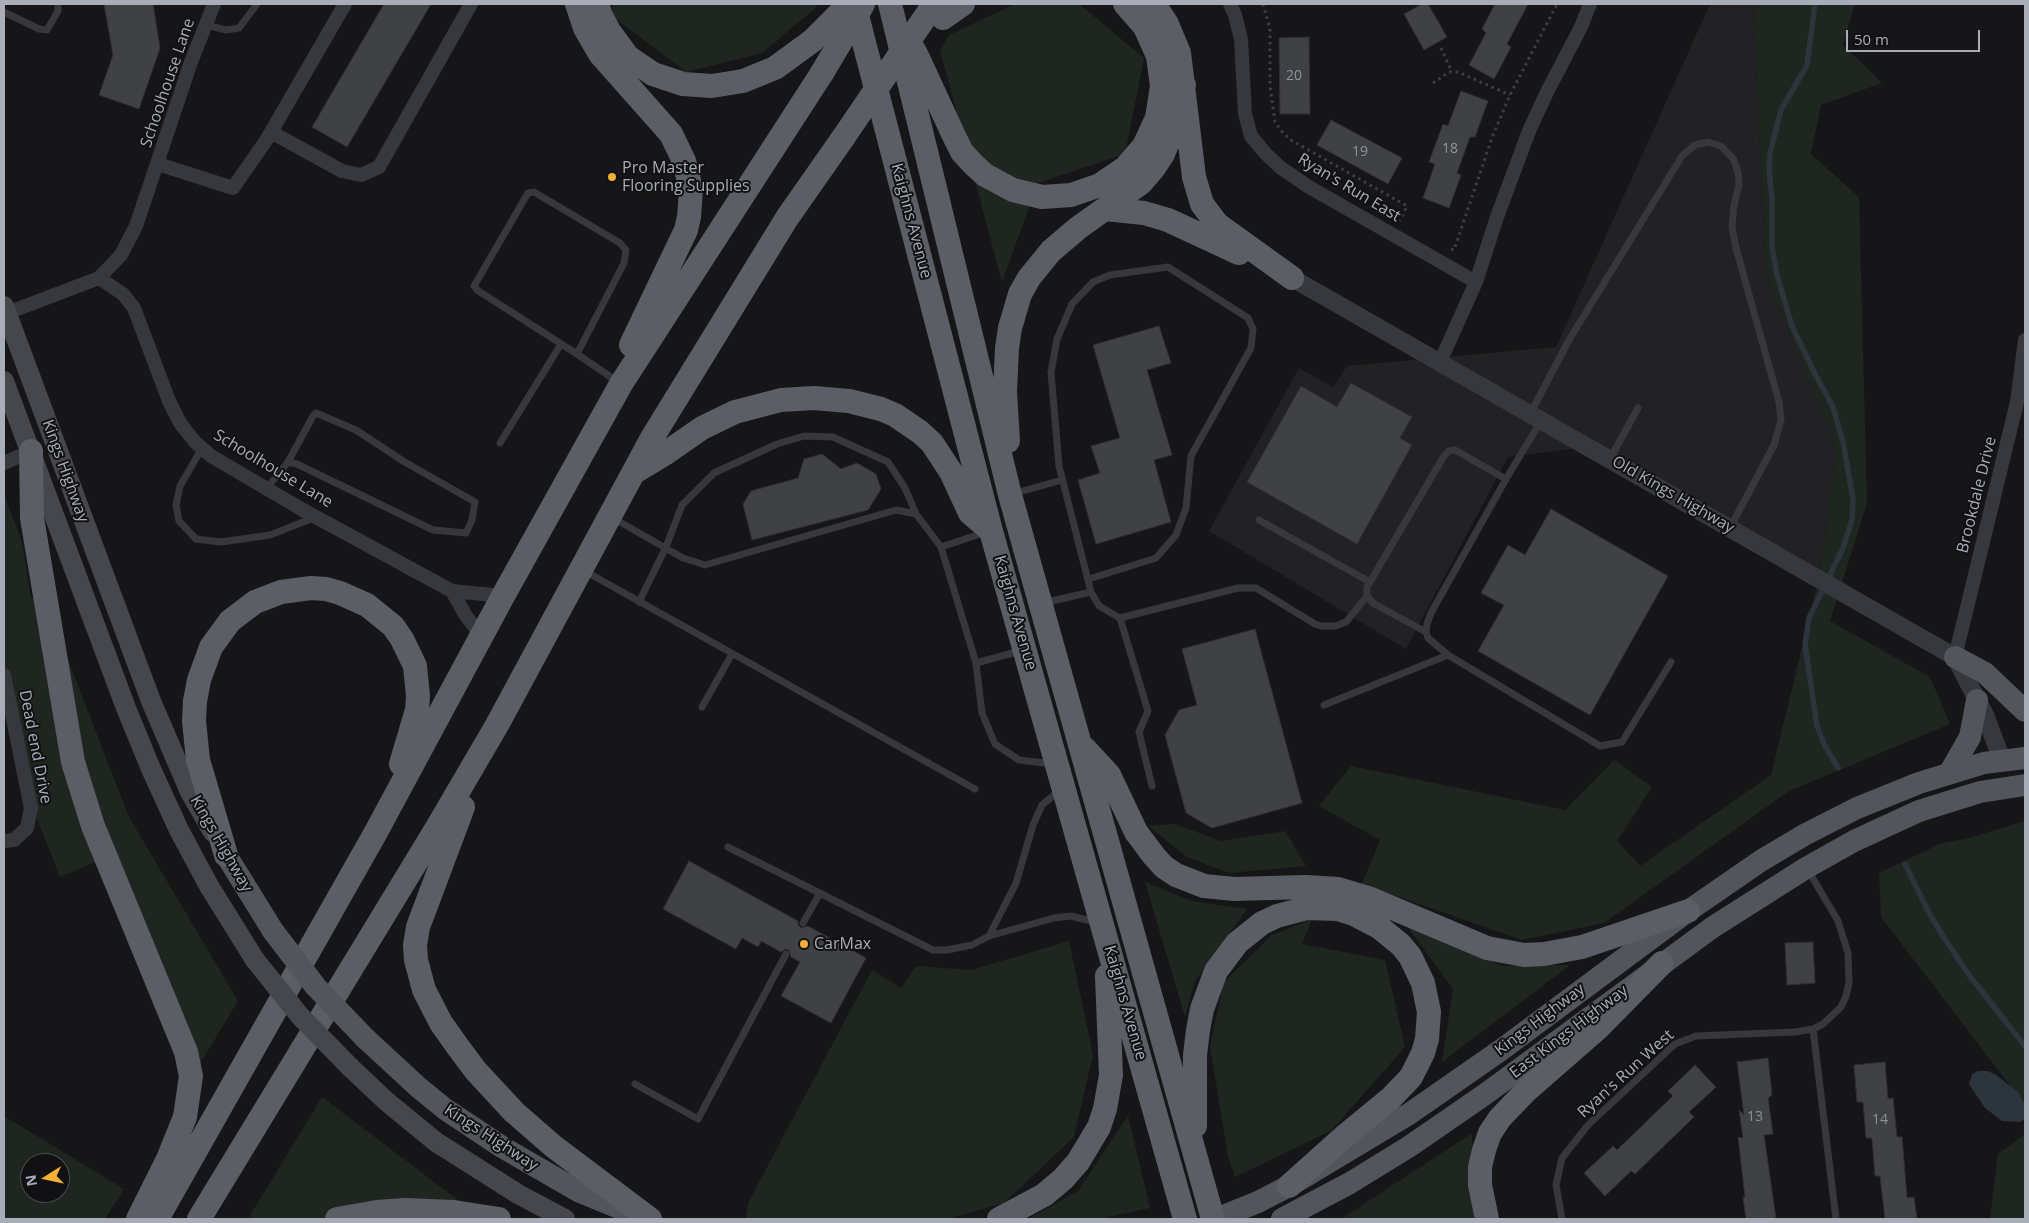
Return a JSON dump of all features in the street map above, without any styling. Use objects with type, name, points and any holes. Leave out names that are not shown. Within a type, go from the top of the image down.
[{"type":"highway","points":[[576,4],[585,28],[600,54],[671,134],[684,161],[691,189],[686,230],[632,338],[621,384]]},
{"type":"highway","points":[[597,4],[609,31],[628,57],[653,74],[683,84],[712,86],[743,81],[774,68],[812,41],[842,11],[853,4]]},
{"type":"highway","points":[[836,4],[867,56]]},
{"type":"highway","name":"Kaighns Avenue","points":[[853,4],[991,531],[1185,1219]]},
{"type":"highway","points":[[157,1219],[376,832],[481,635],[621,384],[822,73],[863,4]]},
{"type":"highway","points":[[199,1219],[497,725],[632,474],[787,218],[895,62],[938,11],[963,4]]},
{"type":"highway","points":[[891,8],[918,58],[962,152],[985,175],[1013,190],[1042,197],[1056,197],[1087,191],[1114,177],[1135,158],[1152,132],[1160,103],[1161,71],[1153,42],[1145,27],[1126,4]]},
{"type":"highway","points":[[1154,4],[1179,53],[1194,177],[1202,204],[1217,224],[1292,278]]},
{"type":"highway","name":"Kaighns Avenue","points":[[891,8],[1010,495],[1195,1155],[1215,1219]]},
{"type":"highway","points":[[1010,495],[1005,369],[1006,348],[1020,294],[1029,278],[1051,251],[1063,240],[1141,183],[1153,170],[1163,154],[1176,122],[1184,85]]},
{"type":"highway","points":[[1105,209],[1144,213],[1168,220],[1292,278]]},
{"type":"highway","points":[[632,474],[702,428],[735,412],[781,400],[814,398],[849,401],[881,409],[901,419],[920,432],[932,443],[951,472],[970,513],[991,531]]},
{"type":"highway","points":[[31,451],[32,518],[75,769],[93,826],[186,1052],[191,1076],[185,1117],[164,1167],[138,1219]]},
{"type":"highway","points":[[226,855],[198,760],[194,722],[199,680],[211,647],[230,621],[242,610],[269,595],[296,589],[326,589],[367,605],[393,626],[402,639],[415,666],[418,696],[417,710],[404,755],[376,832]]},
{"type":"highway","points":[[497,725],[453,830],[422,911],[415,945],[418,974],[431,1004],[458,1047],[476,1071],[508,1106],[553,1146],[648,1219]]},
{"type":"highway","points":[[1081,744],[1109,775],[1136,832],[1154,856],[1164,867],[1176,875],[1204,886],[1235,889],[1321,887],[1354,893],[1487,948],[1524,955],[1563,951],[1596,944],[1688,911]]},
{"type":"highway","points":[[1195,1155],[1198,1030],[1202,1009],[1216,971],[1243,938],[1262,923],[1277,916],[1307,908],[1338,909],[1354,914],[1366,919],[1391,935],[1410,956],[1418,970],[1427,997],[1429,1012],[1427,1039],[1418,1064],[1391,1098],[1289,1186]]},
{"type":"highway","points":[[999,1219],[1044,1195],[1063,1179],[1078,1162],[1099,1127],[1105,1109],[1111,1074],[1104,928]]},
{"type":"highway","points":[[1487,1219],[1480,1185],[1480,1167],[1490,1133],[1500,1118],[1526,1091],[1597,1029],[1662,963]]},
{"type":"highway","points":[[337,1219],[377,1212],[405,1210],[454,1212],[499,1219]]},
{"type":"main road","name":"Kings Highway","points":[[5,310],[151,702],[190,792],[273,931],[316,987],[365,1038],[418,1087],[445,1108],[502,1147],[578,1191],[648,1219]]},
{"type":"main road","name":"Kings Highway","points":[[4,381],[148,762],[194,858],[221,907],[255,960],[300,1016],[350,1068],[386,1101],[436,1142],[511,1190],[565,1219]]},
{"type":"main road","points":[[1955,657],[1985,673],[2025,711]]},
{"type":"main road","points":[[1950,772],[1970,737],[1977,700]]},
{"type":"main road","points":[[2011,776],[2025,758]]},
{"type":"main road","name":"Kings Highway","points":[[1215,1219],[1258,1202],[1289,1186],[1409,1114],[1501,1050],[1688,911],[1762,860],[1806,834],[1888,794],[1950,772],[2011,776]]},
{"type":"main road","name":"East Kings Highway","points":[[1282,1219],[1350,1183],[1410,1146],[1512,1075],[1662,963],[1728,917],[1806,868],[1854,841],[1919,811],[1980,792],[2011,776]]},
{"type":"street","name":"Schoolhouse Lane","points":[[5,310],[99,278],[121,255],[136,226],[191,62],[214,4]]},
{"type":"street","points":[[158,164],[233,188],[271,132],[345,4]]},
{"type":"street","points":[[271,132],[342,171],[361,176],[379,167],[470,4]]},
{"type":"street","name":"Ryan's Run East","points":[[1230,4],[1241,39],[1245,114],[1251,136],[1265,153],[1281,168],[1309,187],[1476,282]]},
{"type":"street","points":[[1440,362],[1476,282],[1500,209],[1529,131],[1581,27],[1590,4]]},
{"type":"street","name":"Schoolhouse Lane","points":[[99,278],[124,294],[134,308],[169,400],[180,423],[211,456],[316,517],[452,591],[503,596]]},
{"type":"street","name":"Old Kings Highway","points":[[1292,278],[1955,657]]},
{"type":"street","name":"Brookdale Drive","points":[[1955,657],[2017,402],[2025,340]]},
{"type":"street","points":[[4,463],[31,451]]},
{"type":"street","points":[[452,591],[466,616],[481,635]]},
{"type":"street","points":[[1955,657],[1977,700],[2011,776]]},
{"type":"street","name":"Dead end Drive","points":[[4,675],[31,808],[27,828],[14,840],[4,840]]},
{"type":"lane","points":[[4,12],[39,29],[47,30],[58,11],[58,4]]},
{"type":"lane","points":[[206,25],[226,30],[239,28],[257,4]]},
{"type":"lane","points":[[1672,662],[1622,742],[1600,746],[1448,655],[1428,638],[1426,632],[1431,613],[1506,479],[1536,417],[1569,340],[1682,156],[1695,145],[1708,142],[1721,146],[1733,158],[1738,172],[1732,227],[1781,420],[1774,445],[1730,528]]},
{"type":"lane","points":[[578,354],[624,263],[626,250],[620,243],[542,196],[534,192],[528,193],[474,286],[477,290],[578,354],[621,384]]},
{"type":"lane","points":[[1089,579],[1156,558],[1176,535],[1186,508],[1191,456],[1251,348],[1254,329],[1248,318],[1168,267],[1110,275],[1094,282],[1072,304],[1057,339],[1051,372],[1059,466],[1062,480],[1091,592],[1099,606],[1120,618],[1148,711],[1139,732],[1152,786]]},
{"type":"lane","points":[[500,443],[561,344]]},
{"type":"lane","points":[[1610,460],[1638,408]]},
{"type":"lane","points":[[267,488],[288,462],[312,416],[316,413],[356,430],[404,461],[475,502],[472,520],[466,533],[433,530],[297,464],[288,462]]},
{"type":"lane","points":[[638,602],[666,547],[682,505],[714,473],[777,444],[804,436],[833,437],[888,462],[905,488],[916,514],[941,547],[976,662],[982,713],[995,744],[1019,760],[1061,776],[1042,805],[1033,825],[1016,884],[989,936]]},
{"type":"lane","points":[[202,448],[180,486],[176,505],[179,521],[196,538],[221,542],[270,535],[301,525],[316,517]]},
{"type":"lane","points":[[1426,632],[1373,603],[1368,596],[1367,587],[1444,456],[1449,451],[1455,450],[1506,479]]},
{"type":"lane","points":[[1010,495],[1062,480]]},
{"type":"lane","points":[[610,516],[683,558],[705,566],[896,510],[916,514]]},
{"type":"lane","points":[[1260,520],[1370,582]]},
{"type":"lane","points":[[941,547],[991,531]]},
{"type":"lane","points":[[581,569],[975,789]]},
{"type":"lane","points":[[1120,618],[1238,588],[1256,588],[1315,624],[1335,626],[1346,622],[1368,596]]},
{"type":"lane","points":[[1040,603],[1091,592]]},
{"type":"lane","points":[[976,662],[1026,650]]},
{"type":"lane","points":[[702,707],[732,654]]},
{"type":"lane","points":[[1324,705],[1448,655]]},
{"type":"lane","points":[[728,847],[933,950],[947,950],[972,945],[989,936],[1054,918],[1071,916],[1104,928]]},
{"type":"lane","name":"Ryan's Run West","points":[[1562,1219],[1556,1185],[1562,1158],[1588,1125],[1675,1044],[1696,1036],[1795,1032],[1813,1029],[1832,1017],[1840,1007],[1846,996],[1848,983],[1848,953],[1838,922],[1806,868]]},
{"type":"lane","points":[[803,923],[820,893]]},
{"type":"lane","points":[[635,1084],[698,1119],[786,954]]},
{"type":"lane","points":[[1813,1029],[1836,1219]]},
{"type":"path","points":[[1264,4],[1270,28],[1270,86],[1275,122],[1291,140],[1407,206],[1399,221],[1407,226]]},
{"type":"path","points":[[1446,247],[1454,250],[1493,135],[1510,94],[1557,4]]},
{"type":"path","points":[[1441,48],[1452,72]]},
{"type":"path","points":[[1433,84],[1444,75],[1458,72],[1510,94]]},
{"type":"shaded area","points":[[612,4],[816,4],[817,7],[762,53],[686,72],[613,17]]},
{"type":"shaded area","points":[[1015,4],[1079,4],[1144,58],[1125,154],[1038,183],[1002,282],[940,50],[949,35]]},
{"type":"shaded area","points":[[1710,4],[1753,4],[1766,274],[1836,449],[1820,573],[1593,446],[1508,457],[1406,649],[1209,531],[1299,368],[1333,387],[1347,366],[1556,347]]},
{"type":"shaded area","points":[[1753,4],[1855,4],[1843,45],[1882,83],[1821,105],[1811,154],[1859,197],[1867,503],[1830,621],[1930,677],[1950,724],[1789,791],[1604,923],[1522,940],[1362,884],[1380,840],[1319,806],[1351,766],[1565,810],[1614,760],[1652,787],[1617,841],[1640,866],[1771,775],[1820,573],[1836,449],[1766,274]]},
{"type":"shaded area","points":[[4,495],[22,541],[31,598],[44,598],[129,817],[238,1001],[198,1067],[108,857],[60,877],[30,801],[4,704]]},
{"type":"shaded area","points":[[2025,821],[2025,1105],[1881,917],[1879,873],[1942,843],[1969,838]]},
{"type":"shaded area","points":[[1175,824],[1221,841],[1285,831],[1306,866],[1229,873],[1187,857],[1148,826]]},
{"type":"shaded area","points":[[1145,882],[1192,901],[1247,909],[1195,981],[1185,1017]]},
{"type":"shaded area","points":[[1401,918],[1502,966],[1570,965],[1442,1062],[1453,989]]},
{"type":"shaded area","points":[[1312,919],[1302,944],[1385,960],[1405,1047],[1331,1131],[1235,1177],[1228,1156],[1210,1046],[1224,982],[1272,935]]},
{"type":"shaded area","points":[[1069,941],[1093,1055],[1074,1137],[1004,1203],[948,1219],[745,1219],[749,1201],[872,970],[901,988],[916,966],[971,970]]},
{"type":"shaded area","points":[[1978,1071],[1987,1071],[1995,1074],[2018,1092],[2025,1105],[2024,1119],[2020,1122],[2002,1121],[1985,1108],[1969,1084],[1972,1074]]},
{"type":"shaded area","points":[[322,1097],[458,1200],[461,1219],[248,1219]]},
{"type":"shaded area","points":[[1128,1115],[1150,1208],[1100,1219],[1028,1219],[1078,1191]]},
{"type":"shaded area","points":[[4,1116],[65,1153],[20,1153],[20,1203],[70,1203],[70,1156],[124,1189],[105,1219],[4,1219]]},
{"type":"shaded area","points":[[1472,1133],[1476,1219],[1341,1219]]},
{"type":"shaded area","points":[[2025,1134],[2025,1219],[1990,1219],[1998,1154]]},
{"type":"building","points":[[104,4],[153,4],[160,48],[139,109],[99,95],[113,55]]},
{"type":"building","points":[[384,4],[431,4],[347,147],[312,127]]},
{"type":"building","points":[[1422,4],[1428,4],[1447,37],[1424,50],[1404,14]]},
{"type":"building","points":[[1495,4],[1528,4],[1507,44],[1511,47],[1494,79],[1469,65],[1486,33],[1482,29]]},
{"type":"building","points":[[1309,37],[1310,114],[1280,114],[1279,38]]},
{"type":"building","points":[[1461,91],[1488,101],[1475,137],[1470,137],[1457,173],[1461,175],[1449,208],[1423,198],[1435,164],[1429,162],[1443,124],[1448,126]]},
{"type":"building","points":[[1331,120],[1402,158],[1388,184],[1317,145]]},
{"type":"building","points":[[1159,326],[1171,363],[1147,370],[1172,455],[1154,460],[1171,522],[1096,544],[1078,480],[1100,473],[1091,446],[1120,438],[1093,345]]},
{"type":"building","points":[[1351,383],[1412,417],[1400,438],[1412,445],[1357,544],[1247,482],[1301,386],[1337,407]]},
{"type":"building","points":[[822,454],[841,469],[857,463],[876,474],[881,489],[868,510],[752,540],[743,504],[751,491],[798,478],[804,459]]},
{"type":"building","points":[[1551,509],[1668,576],[1590,715],[1478,651],[1504,605],[1481,593],[1508,545],[1525,555]]},
{"type":"building","points":[[1255,629],[1302,803],[1212,828],[1186,813],[1165,735],[1179,710],[1197,705],[1182,649]]},
{"type":"building","name":"CarMax","points":[[689,861],[798,921],[798,925],[801,928],[808,926],[866,958],[831,1023],[781,996],[800,962],[791,957],[789,950],[785,949],[781,952],[761,941],[758,947],[742,938],[736,949],[663,909]]},
{"type":"building","points":[[1813,942],[1815,983],[1787,985],[1785,943]]},
{"type":"building","points":[[1768,1058],[1772,1095],[1768,1098],[1773,1134],[1764,1135],[1776,1219],[1746,1219],[1738,1137],[1743,1138],[1739,1110],[1744,1115],[1737,1062]]},
{"type":"building","points":[[1885,1062],[1888,1099],[1893,1098],[1897,1137],[1902,1137],[1907,1198],[1914,1197],[1917,1219],[1885,1219],[1880,1176],[1875,1176],[1872,1138],[1866,1138],[1863,1102],[1857,1102],[1854,1065]]},
{"type":"building","points":[[1695,1065],[1716,1087],[1689,1112],[1694,1117],[1635,1174],[1631,1171],[1605,1196],[1584,1173],[1613,1146],[1617,1150],[1673,1096],[1668,1091]]},
{"type":"waterway","points":[[1815,4],[1807,65],[1781,110],[1770,153],[1769,167],[1772,200],[1772,247],[1777,275],[1792,326],[1833,407],[1843,442],[1853,499],[1852,520],[1843,548],[1809,618],[1805,645],[1817,726],[1825,746],[1838,768]]},
{"type":"waterway","points":[[1905,864],[1929,913],[1943,936],[1969,975],[2025,1046]]},
{"type":"place","name":"Pro Master Flooring Supplies","points":[[612,177]]},
{"type":"place","name":"CarMax","points":[[804,944]]}]
